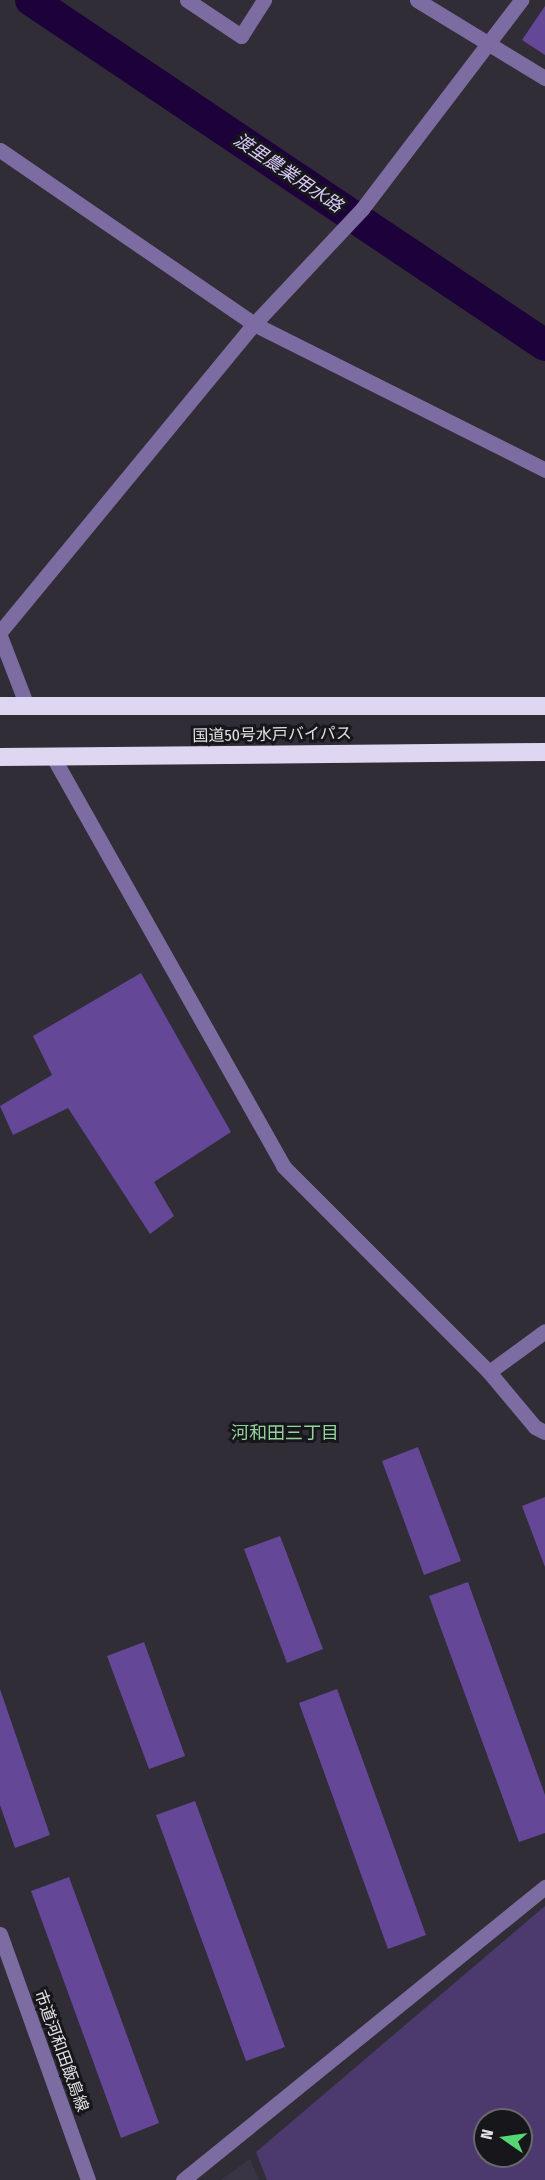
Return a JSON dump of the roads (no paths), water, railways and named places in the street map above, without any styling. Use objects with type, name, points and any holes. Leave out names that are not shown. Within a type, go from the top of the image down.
[{"type":"highway","name":"国道50号水戸バイパス","points":[[0,706],[545,706]]},
{"type":"highway","name":"国道50号水戸バイパス","points":[[0,757],[545,752]]},
{"type":"street","points":[[188,0],[241,36],[264,0]]},
{"type":"street","points":[[417,0],[545,78]]},
{"type":"street","points":[[27,706],[0,634],[254,324],[362,209],[491,44],[521,0]]},
{"type":"street","points":[[0,150],[254,324],[545,470]]},
{"type":"street","points":[[53,757],[283,1166],[489,1372],[535,1427],[545,1432]]},
{"type":"street","points":[[489,1372],[545,1331]]},
{"type":"street","points":[[183,2180],[545,1887]]},
{"type":"street","name":"市道河和田飯島線","points":[[0,1934],[88,2180]]},
{"type":"waterway","name":"渡里農業用水路","points":[[31,0],[545,345]]},
{"type":"district","name":"河和田三丁目","points":[[285,1433]]}]
